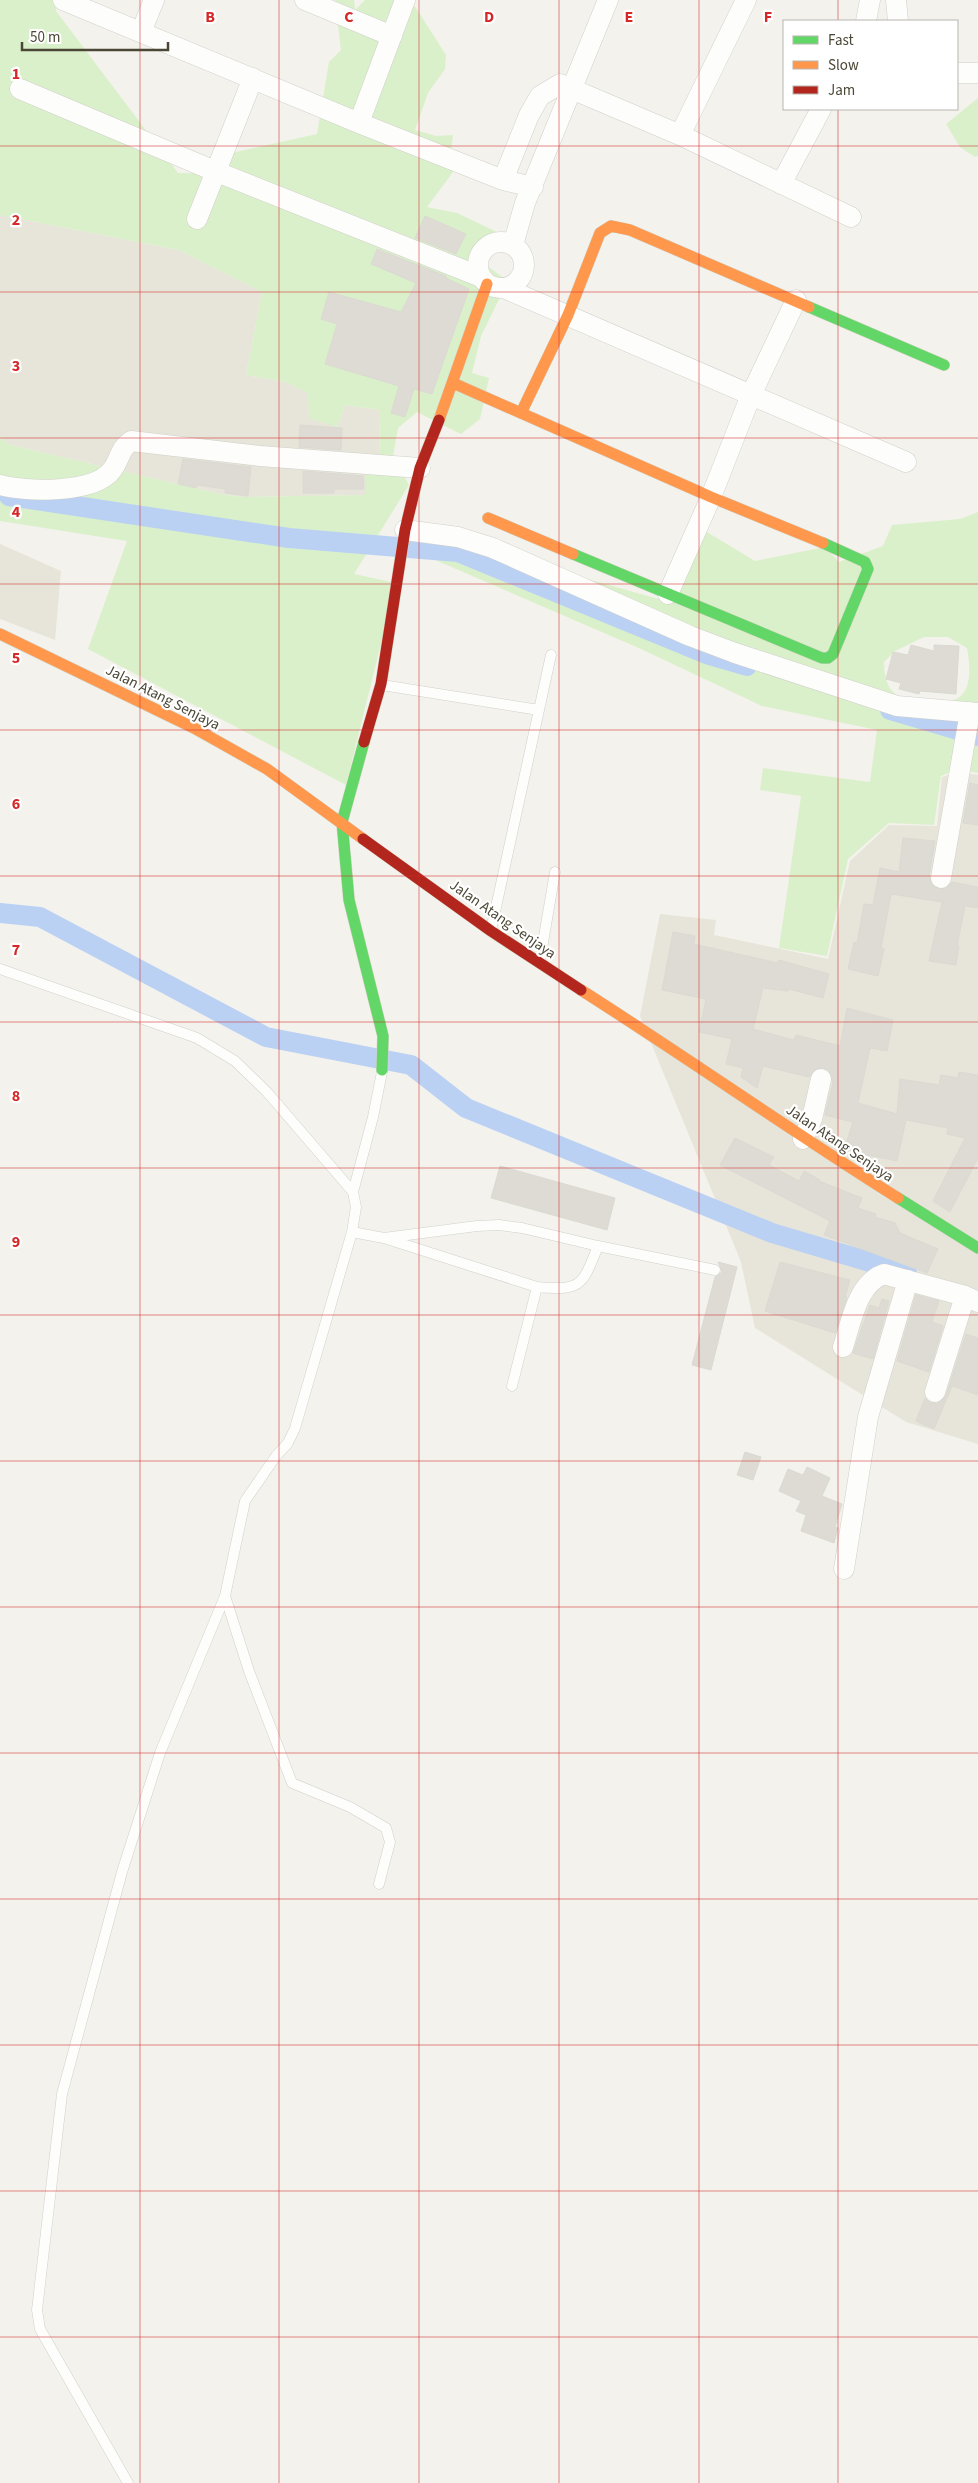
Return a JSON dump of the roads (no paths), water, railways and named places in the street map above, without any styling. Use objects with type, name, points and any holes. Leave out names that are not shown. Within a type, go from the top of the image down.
[{"type":"street","points":[[63,0],[359,123],[503,180],[533,187]]},
{"type":"street","points":[[141,32],[154,0]]},
{"type":"street","points":[[305,0],[392,36]]},
{"type":"street","points":[[359,123],[405,0]]},
{"type":"street","points":[[513,245],[525,203],[533,187],[570,88],[608,0]]},
{"type":"street","points":[[680,135],[746,0]]},
{"type":"street","points":[[866,20],[870,0]]},
{"type":"street","points":[[896,0],[898,20]]},
{"type":"street","points":[[958,73],[978,73]]},
{"type":"street","points":[[197,220],[253,78]]},
{"type":"street","points":[[503,180],[529,115],[540,96],[560,84],[680,135],[851,217]]},
{"type":"street","points":[[20,89],[217,172],[568,315],[906,462]]},
{"type":"street","points":[[781,184],[820,110]]},
{"type":"street","points":[[521,413],[568,315],[600,233],[611,226],[630,230],[944,364]]},
{"type":"street","points":[[498,242],[513,245],[521,254],[523,272],[518,281],[491,283],[478,268],[482,251],[498,242]]},
{"type":"street","points":[[382,1070],[383,1044],[349,900],[342,822],[381,684],[405,534],[420,468],[491,283]]},
{"type":"street","points":[[668,594],[711,497],[751,395],[796,300]]},
{"type":"street","points":[[453,383],[711,497],[798,531],[865,562],[868,568],[833,654],[828,658],[822,658],[488,518]]},
{"type":"street","points":[[0,485],[34,491],[64,488],[97,480],[112,470],[124,445],[131,441],[260,456],[420,468]]},
{"type":"street","points":[[405,534],[458,538],[493,548],[712,645],[867,696],[901,706],[973,715],[965,741],[941,878]]},
{"type":"street","name":"Jalan Atang Senjaya","points":[[0,634],[194,728],[267,769],[491,931],[675,1050],[803,1139],[978,1248]]},
{"type":"street","points":[[803,1139],[812,1119],[821,1078]]},
{"type":"street","points":[[843,1347],[865,1288],[878,1276],[884,1274],[908,1280],[972,1300],[935,1392]]},
{"type":"street","points":[[844,1570],[868,1417],[908,1280]]},
{"type":"lane","points":[[491,931],[551,655]]},
{"type":"lane","points":[[381,684],[539,710]]},
{"type":"lane","points":[[540,963],[555,872]]},
{"type":"lane","points":[[0,969],[197,1038],[235,1061],[267,1092],[353,1192]]},
{"type":"lane","points":[[128,2483],[40,2329],[37,2310],[62,2094],[122,1872],[160,1753],[225,1596],[245,1501],[276,1456],[288,1443],[296,1428],[352,1232],[356,1207],[353,1192],[373,1117],[382,1070]]},
{"type":"lane","points":[[384,1238],[499,1225],[522,1228],[715,1270]]},
{"type":"lane","points":[[352,1232],[384,1238],[537,1287],[562,1289],[575,1286],[586,1276],[598,1246]]},
{"type":"lane","points":[[512,1386],[537,1287]]},
{"type":"lane","points":[[225,1596],[249,1671],[292,1783],[350,1808],[386,1828],[390,1842],[379,1884]]},
{"type":"waterway","points":[[9,496],[289,538],[458,552],[709,655],[747,666]]},
{"type":"waterway","points":[[890,710],[978,736]]},
{"type":"waterway","points":[[0,913],[40,917],[266,1037],[411,1065],[466,1108],[772,1233],[907,1273]]}]
